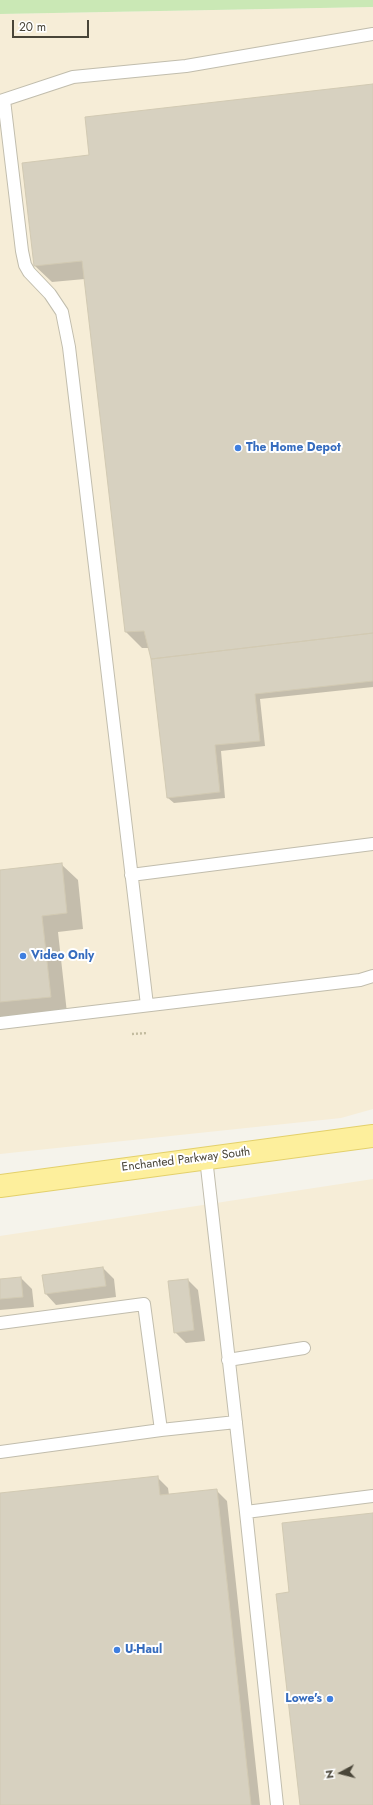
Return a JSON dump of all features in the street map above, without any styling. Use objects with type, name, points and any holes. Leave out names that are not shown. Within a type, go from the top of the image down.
[{"type":"main road","name":"Enchanted Parkway South","points":[[0,1186],[373,1136]]},
{"type":"lane","points":[[147,1005],[69,347],[62,312],[50,294],[29,272],[25,265],[2,100],[73,77],[186,66],[373,34]]},
{"type":"lane","points":[[131,875],[373,844]]},
{"type":"lane","points":[[0,1023],[360,980],[373,976]]},
{"type":"lane","points":[[206,1158],[277,1805]]},
{"type":"lane","points":[[0,1323],[144,1304],[161,1430]]},
{"type":"lane","points":[[228,1360],[304,1348]]},
{"type":"lane","points":[[0,1452],[161,1430],[236,1422]]},
{"type":"lane","points":[[246,1512],[373,1496]]},
{"type":"path","points":[[132,1034],[148,1033]]},
{"type":"shaded area","points":[[373,7],[373,1109],[341,1118],[0,1154],[0,14]]},
{"type":"shaded area","points":[[373,1179],[373,1805],[0,1805],[0,1236]]},
{"type":"green space","points":[[0,0],[373,0],[373,7],[0,14]]},
{"type":"building","name":"The Home Depot","points":[[373,84],[373,633],[151,659],[144,631],[125,632],[82,261],[34,266],[22,163],[89,155],[85,117]]},
{"type":"building","points":[[373,633],[373,681],[255,694],[260,741],[215,745],[220,792],[167,798],[151,659]]},
{"type":"building","name":"Video Only","points":[[62,863],[67,913],[42,916],[51,997],[0,1002],[0,870]]},
{"type":"building","points":[[103,1267],[106,1286],[45,1294],[42,1275]]},
{"type":"building","points":[[21,1277],[23,1297],[0,1299],[0,1279]]},
{"type":"building","points":[[188,1279],[194,1330],[174,1333],[168,1281]]},
{"type":"building","name":"U-Haul","points":[[158,1476],[160,1495],[217,1489],[251,1805],[0,1805],[0,1493]]},
{"type":"building","name":"Lowe's","points":[[373,1513],[373,1805],[300,1805],[276,1594],[289,1592],[282,1523]]},
{"type":"place","name":"The Home Depot","points":[[238,448]]},
{"type":"place","name":"Video Only","points":[[23,956]]},
{"type":"place","name":"U-Haul","points":[[117,1650]]},
{"type":"place","name":"Lowe's","points":[[330,1699]]}]
